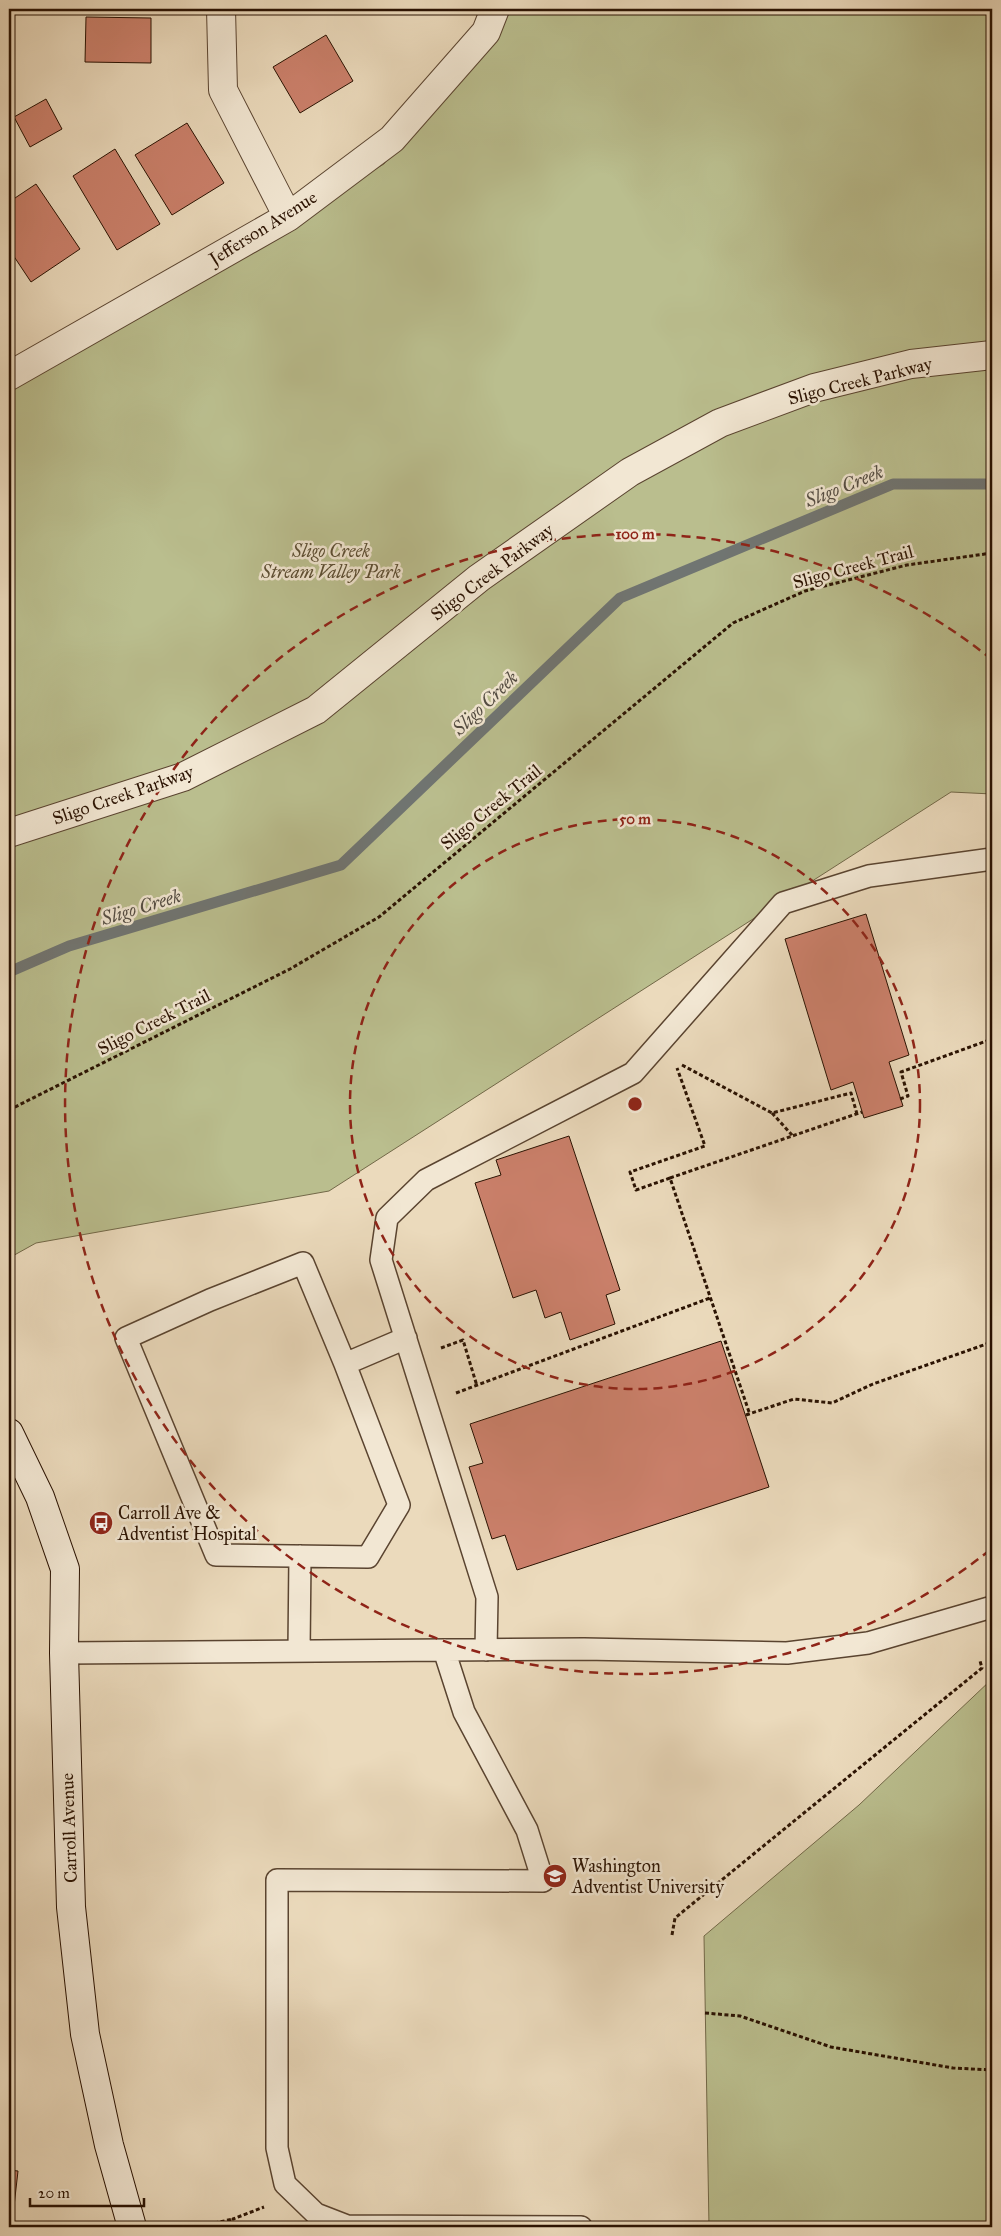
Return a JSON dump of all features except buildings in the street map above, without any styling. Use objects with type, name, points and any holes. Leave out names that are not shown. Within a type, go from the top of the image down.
[{"type":"street","points":[[222,9],[223,90],[288,217]]},
{"type":"street","name":"Jefferson Avenue","points":[[9,376],[288,217],[392,139],[486,32],[495,9]]},
{"type":"street","name":"Sligo Creek Parkway","points":[[9,833],[183,777],[316,710],[479,578],[630,472],[720,422],[814,388],[862,376],[911,364],[992,355]]},
{"type":"street","name":"Carroll Avenue","points":[[9,1433],[40,1497],[65,1569],[64,1653],[71,1907],[85,2034],[109,2145],[132,2227]]},
{"type":"lane","points":[[486,1650],[487,1597],[381,1260],[387,1218],[426,1180],[633,1073],[784,903],[869,876],[992,859]]},
{"type":"lane","points":[[303,1263],[345,1364],[399,1505],[368,1557],[216,1555],[126,1338],[210,1300],[303,1263]]},
{"type":"lane","points":[[345,1364],[409,1348]]},
{"type":"lane","points":[[299,1652],[300,1556]]},
{"type":"lane","points":[[64,1653],[584,1649],[787,1653],[868,1642],[992,1607]]},
{"type":"lane","points":[[444,1650],[464,1712],[527,1830],[543,1880],[277,1880],[277,2148],[285,2184],[316,2214],[347,2226],[581,2227]]},
{"type":"path","name":"Sligo Creek Trail","points":[[9,1110],[290,969],[379,917],[733,624],[805,591],[907,565],[992,554]]},
{"type":"path","points":[[900,1099],[908,1096],[901,1072],[992,1039]]},
{"type":"path","points":[[792,1136],[772,1113],[674,1061],[705,1146],[630,1172],[636,1190],[862,1112]]},
{"type":"path","points":[[772,1113],[851,1094],[857,1114]]},
{"type":"path","points":[[670,1178],[749,1412]]},
{"type":"path","points":[[426,1404],[710,1298]]},
{"type":"path","points":[[409,1348],[463,1340],[477,1386]]},
{"type":"path","points":[[746,1415],[749,1412],[794,1399],[832,1403],[882,1381],[992,1342]]},
{"type":"path","points":[[672,1935],[675,1918],[982,1668],[980,1662]]},
{"type":"path","points":[[705,2014],[740,2016],[831,2047],[953,2068],[992,2070]]},
{"type":"path","points":[[209,2227],[215,2223],[233,2219],[267,2206]]},
{"type":"path","points":[[233,2219],[233,2227]]},
{"type":"green space","name":"Sligo Creek Stream Valley Park","points":[[504,9],[992,9],[992,794],[951,792],[329,1191],[36,1243],[9,1258],[9,376],[384,164],[500,22]]},
{"type":"green space","points":[[992,1679],[992,2227],[709,2227],[704,1936],[859,1805]]},
{"type":"waterway","name":"Sligo Creek","points":[[9,972],[69,946],[341,865],[620,598],[893,484],[992,484]]},
{"type":"place","name":"Carroll Ave & Adventist Hospital","points":[[101,1523]]},
{"type":"place","name":"Washington Adventist University","points":[[555,1876]]}]
